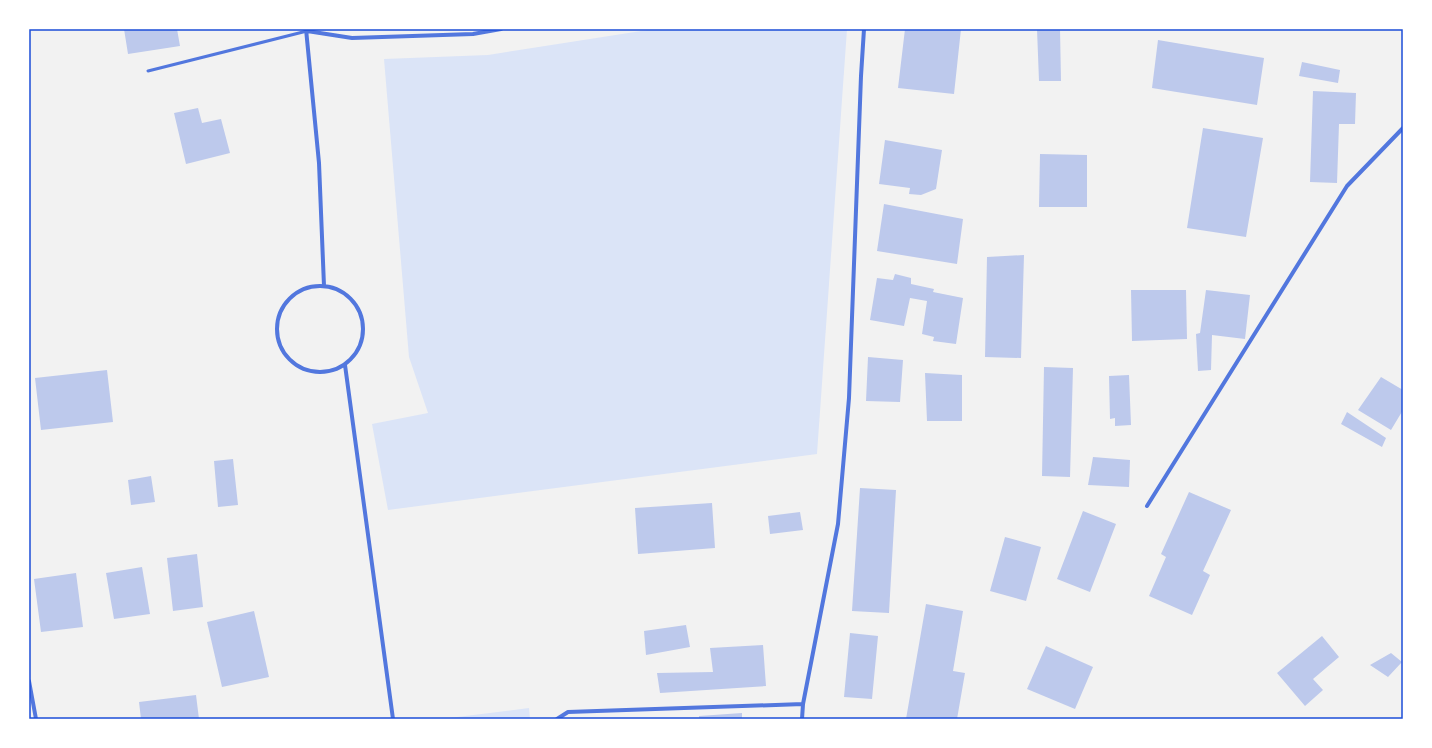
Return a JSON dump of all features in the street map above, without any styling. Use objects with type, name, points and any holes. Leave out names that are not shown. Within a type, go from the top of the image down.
[{"type":"street","points":[[324,286],[319,163],[307,30],[352,38],[473,34],[501,29]]},
{"type":"street","points":[[802,719],[803,704],[838,524],[849,398],[864,29]]},
{"type":"street","points":[[1147,506],[1347,186],[1403,128]]},
{"type":"street","points":[[324,286],[340,291],[354,302],[362,318],[362,336],[356,352],[345,365],[329,371],[313,372],[297,366],[285,355],[278,340],[277,323],[282,308],[292,295],[307,287],[324,286]]},
{"type":"street","points":[[345,365],[393,719]]},
{"type":"street","points":[[29,681],[36,719]]},
{"type":"street","points":[[557,719],[568,712],[803,704]]},
{"type":"lane","points":[[148,70],[307,30]]},
{"type":"shaded area","points":[[654,29],[847,29],[817,454],[388,510],[372,424],[428,413],[409,357],[384,59],[488,55]]},
{"type":"shaded area","points":[[529,708],[530,719],[441,719]]},
{"type":"building","points":[[124,29],[177,29],[180,46],[128,54]]},
{"type":"building","points":[[905,29],[961,29],[954,94],[898,88]]},
{"type":"building","points":[[1037,29],[1060,29],[1061,81],[1039,81]]},
{"type":"building","points":[[1158,40],[1264,58],[1257,105],[1152,88]]},
{"type":"building","points":[[1302,62],[1340,70],[1338,83],[1299,76]]},
{"type":"building","points":[[1313,91],[1356,93],[1355,124],[1339,124],[1337,183],[1310,182]]},
{"type":"building","points":[[198,108],[202,123],[221,119],[230,153],[186,164],[174,113]]},
{"type":"building","points":[[1203,128],[1263,138],[1246,237],[1187,228]]},
{"type":"building","points":[[885,140],[942,150],[936,189],[921,195],[909,194],[910,188],[879,184]]},
{"type":"building","points":[[1040,154],[1087,155],[1087,207],[1039,207]]},
{"type":"building","points":[[884,204],[963,219],[957,264],[877,251]]},
{"type":"building","points":[[1024,255],[1021,358],[985,357],[987,257]]},
{"type":"building","points":[[895,274],[911,278],[911,284],[934,289],[933,292],[963,298],[956,344],[933,341],[934,337],[922,334],[927,301],[910,298],[904,326],[870,320],[877,278],[893,280]]},
{"type":"building","points":[[1131,290],[1186,290],[1187,339],[1132,341]]},
{"type":"building","points":[[1206,290],[1250,295],[1245,339],[1212,335],[1211,370],[1198,371],[1196,334],[1200,333]]},
{"type":"building","points":[[868,357],[903,360],[900,402],[866,401]]},
{"type":"building","points":[[1044,367],[1073,368],[1070,477],[1042,476]]},
{"type":"building","points":[[107,370],[113,422],[41,430],[35,378]]},
{"type":"building","points":[[925,373],[962,375],[962,421],[927,421]]},
{"type":"building","points":[[1129,375],[1131,425],[1115,426],[1115,418],[1110,419],[1109,376]]},
{"type":"building","points":[[1381,377],[1403,390],[1403,410],[1391,430],[1358,410]]},
{"type":"building","points":[[1347,412],[1386,438],[1382,447],[1341,424]]},
{"type":"building","points":[[1093,457],[1130,460],[1129,487],[1088,485]]},
{"type":"building","points":[[233,459],[238,505],[218,507],[214,461]]},
{"type":"building","points":[[151,476],[155,502],[131,505],[128,480]]},
{"type":"building","points":[[860,488],[896,490],[889,613],[852,611]]},
{"type":"building","points":[[1189,492],[1231,510],[1203,571],[1210,575],[1192,615],[1149,596],[1166,557],[1161,554]]},
{"type":"building","points":[[712,503],[715,548],[638,554],[635,508]]},
{"type":"building","points":[[1083,511],[1116,524],[1090,592],[1057,579]]},
{"type":"building","points":[[800,512],[803,530],[770,534],[768,516]]},
{"type":"building","points":[[1005,537],[1041,547],[1026,601],[990,591]]},
{"type":"building","points":[[197,554],[203,607],[173,611],[167,558]]},
{"type":"building","points":[[142,567],[150,614],[114,619],[106,573]]},
{"type":"building","points":[[76,573],[83,627],[41,632],[34,579]]},
{"type":"building","points":[[926,604],[963,611],[953,671],[965,673],[957,719],[906,719]]},
{"type":"building","points":[[254,611],[269,677],[222,687],[207,622]]},
{"type":"building","points":[[686,625],[690,647],[646,655],[644,631]]},
{"type":"building","points":[[850,633],[878,636],[872,699],[844,697]]},
{"type":"building","points":[[1322,636],[1339,657],[1313,679],[1323,690],[1305,706],[1277,673]]},
{"type":"building","points":[[763,645],[766,686],[660,693],[657,673],[713,672],[710,648]]},
{"type":"building","points":[[1046,646],[1093,667],[1075,709],[1027,689]]},
{"type":"building","points":[[1391,653],[1402,662],[1388,677],[1370,665]]},
{"type":"building","points":[[196,695],[199,719],[141,719],[139,702]]},
{"type":"building","points":[[742,713],[742,719],[699,719],[699,716]]}]
